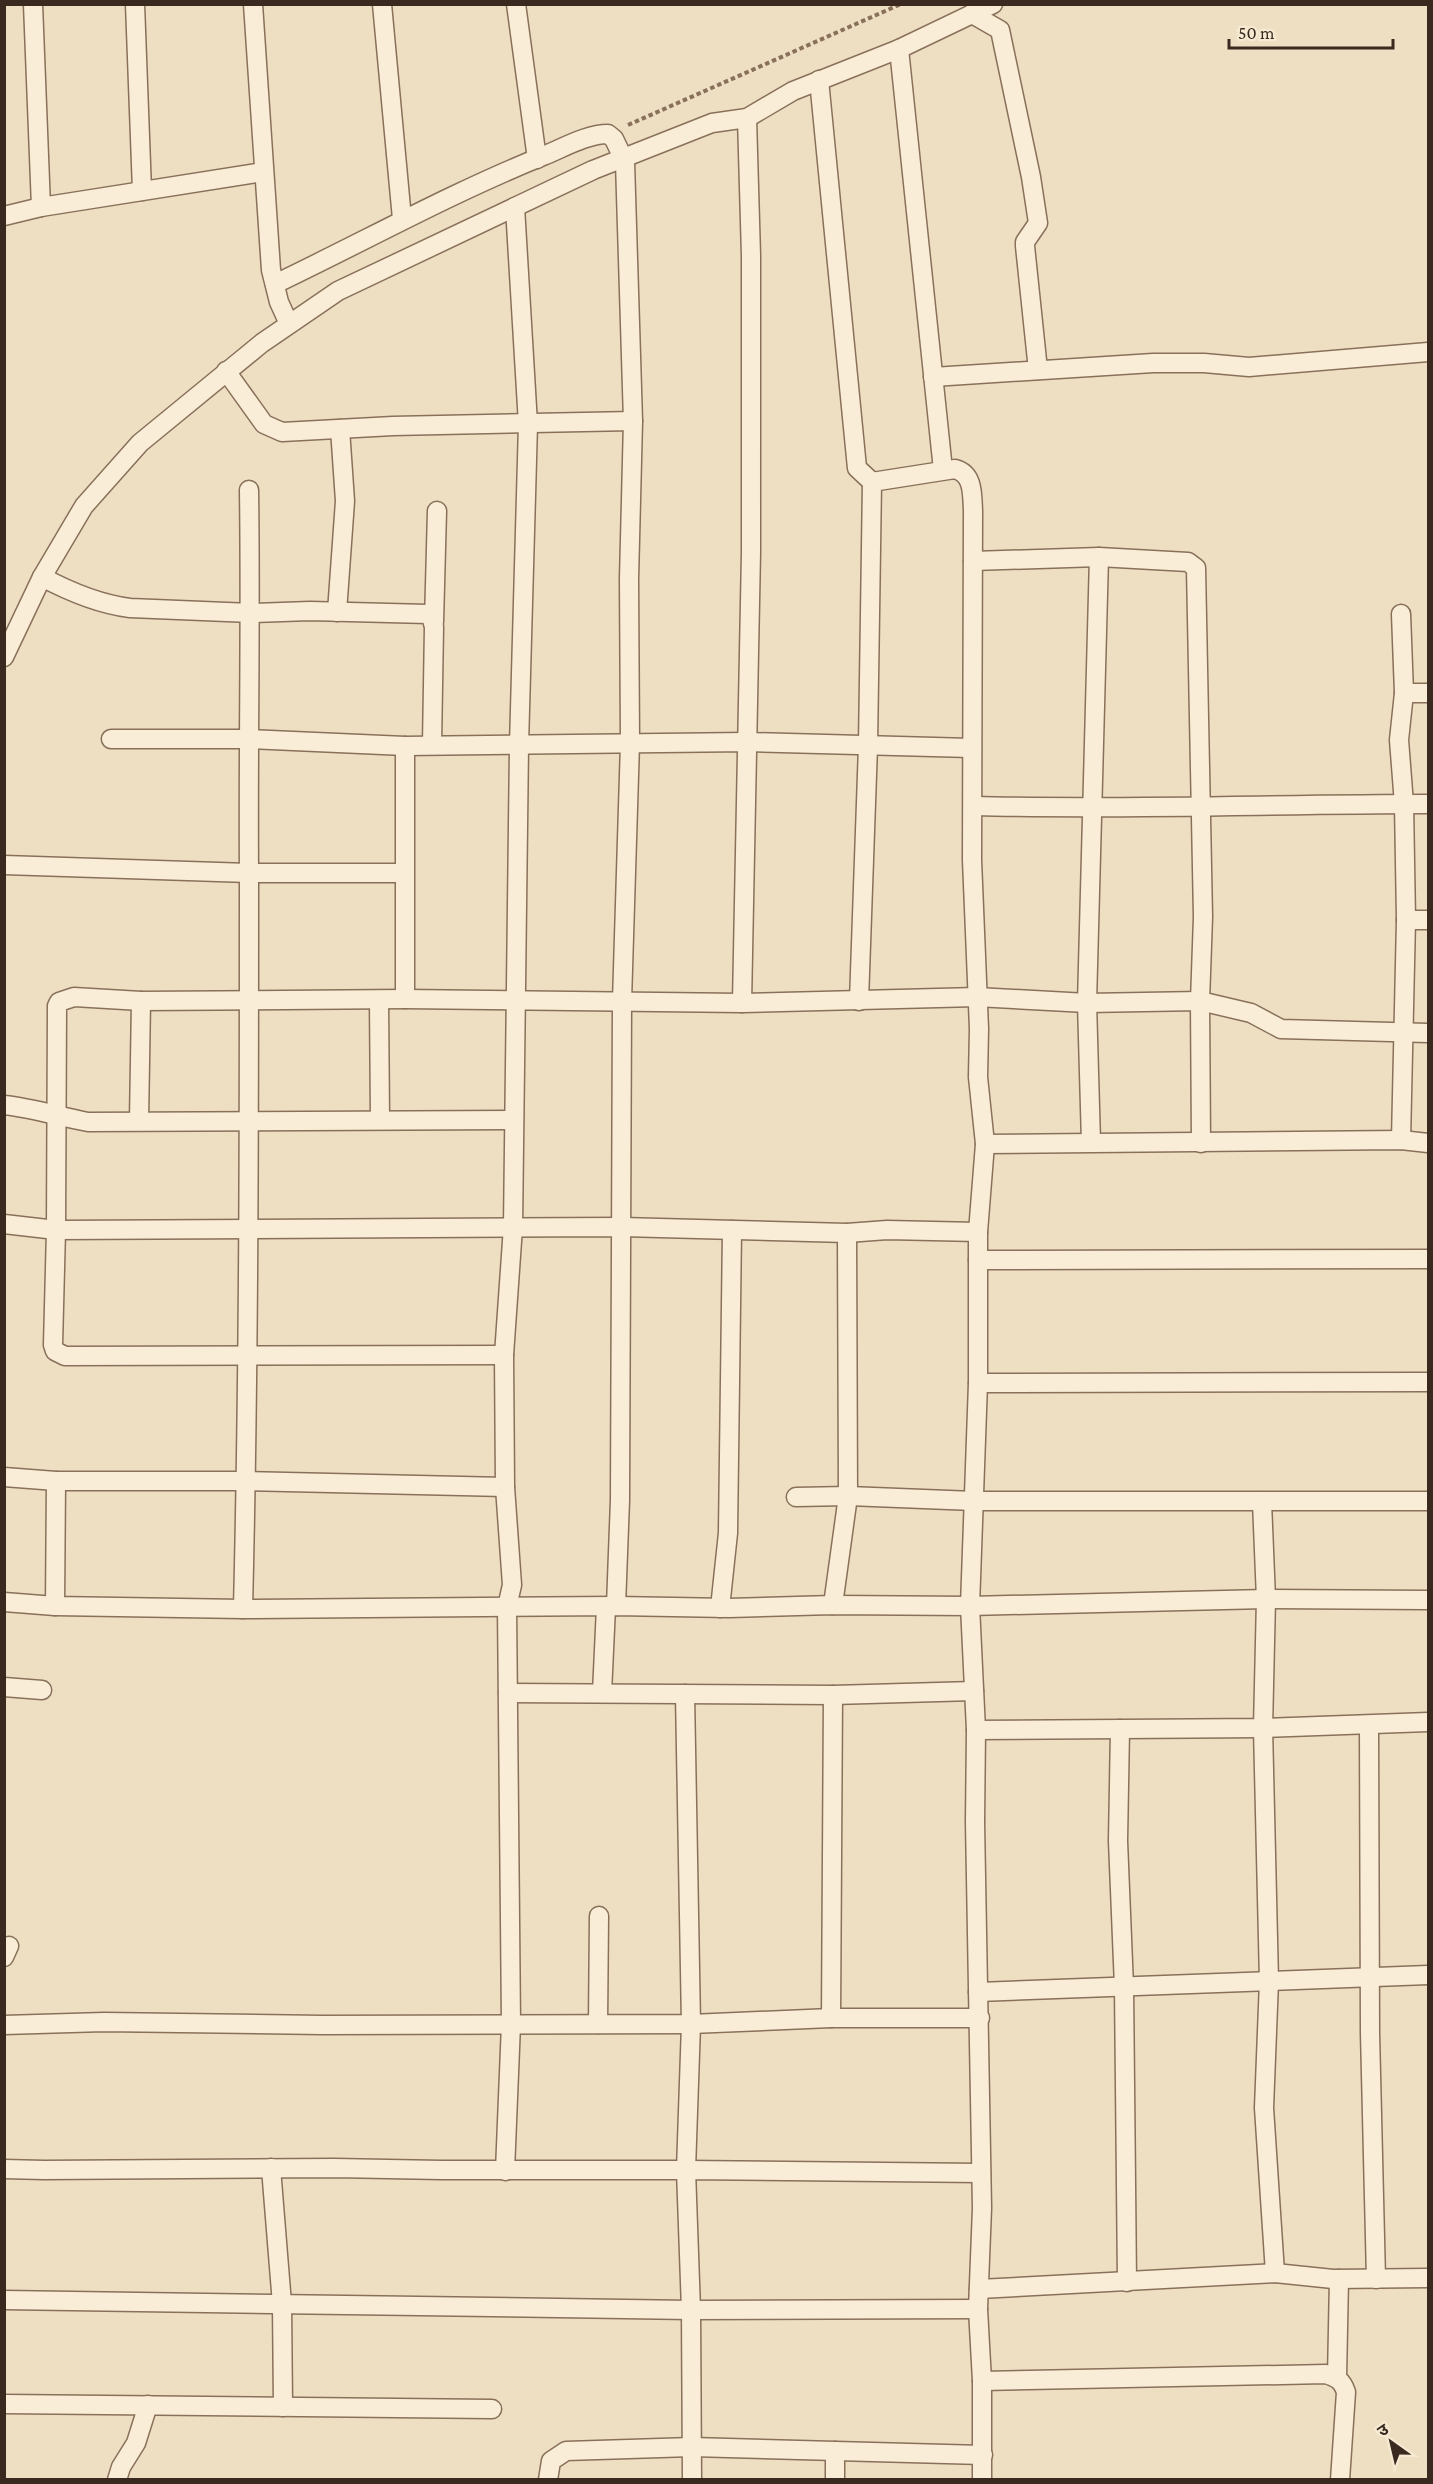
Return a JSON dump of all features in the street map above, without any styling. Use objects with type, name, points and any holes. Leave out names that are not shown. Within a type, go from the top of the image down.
[{"type":"street","points":[[33,4],[41,207]]},
{"type":"street","points":[[135,4],[142,191]]},
{"type":"street","points":[[254,4],[263,172],[272,270],[284,314]]},
{"type":"street","points":[[382,4],[402,219]]},
{"type":"street","points":[[516,4],[537,159]]},
{"type":"street","points":[[4,657],[42,578],[84,506],[140,443],[226,371],[284,314],[338,291],[515,207],[545,191],[616,146],[712,123],[747,118],[793,91],[899,49],[993,4]]},
{"type":"street","points":[[972,15],[1000,30],[1031,177],[1038,223],[1025,242],[1025,246],[1038,370]]},
{"type":"street","points":[[899,49],[943,470]]},
{"type":"street","points":[[819,80],[857,468],[872,482],[868,746],[859,1001]]},
{"type":"street","points":[[742,1003],[751,552],[751,256],[747,118]]},
{"type":"street","points":[[275,284],[402,219],[591,137],[616,146],[626,165],[633,421],[629,579],[630,743],[622,1001],[620,1500],[602,1693]]},
{"type":"street","points":[[4,216],[41,207],[263,172]]},
{"type":"street","points":[[505,2171],[511,2024],[507,1607],[512,1585],[505,1487],[504,1355],[513,1227],[519,745],[528,424],[515,207]]},
{"type":"street","points":[[933,377],[1153,363],[1204,363],[1250,367],[1428,352]]},
{"type":"street","points":[[226,371],[264,424],[273,429],[294,432],[393,426],[633,421]]},
{"type":"street","points":[[337,612],[345,501],[340,429]]},
{"type":"street","points":[[872,482],[943,470],[960,470],[971,484],[973,561],[971,748],[974,806],[972,860],[980,1029],[978,1077],[985,1144],[978,1232],[978,1383],[970,1606],[976,1730],[975,1822],[980,2018],[981,2173],[978,2309],[982,2381],[982,2480]]},
{"type":"street","points":[[243,1609],[248,1354],[246,1230],[249,1119],[251,613],[249,490]]},
{"type":"street","points":[[432,744],[437,511]]},
{"type":"street","points":[[973,561],[1099,557],[1188,562],[1196,568],[1203,917],[1200,1001],[1201,1143]]},
{"type":"street","points":[[1091,1142],[1087,1004],[1099,557]]},
{"type":"street","points":[[42,578],[83,597],[112,606],[251,613],[422,613],[431,616],[434,621]]},
{"type":"street","points":[[1401,614],[1404,693],[1399,740],[1404,804],[1406,920],[1401,1140]]},
{"type":"street","points":[[1404,693],[1428,693]]},
{"type":"street","points":[[111,738],[405,746],[748,742],[971,748]]},
{"type":"street","points":[[405,746],[403,873],[405,999]]},
{"type":"street","points":[[974,806],[1091,809],[1200,805],[1428,804]]},
{"type":"street","points":[[4,865],[249,873],[403,873]]},
{"type":"street","points":[[1406,920],[1428,920]]},
{"type":"street","points":[[504,1355],[60,1354],[52,1345],[56,1230],[57,1006],[59,1002],[74,997],[141,1001],[405,999],[742,1003],[977,997],[1087,1004],[1200,1001],[1251,1013],[1281,1029],[1428,1033]]},
{"type":"street","points":[[379,999],[380,1120]]},
{"type":"street","points":[[139,1121],[141,1001]]},
{"type":"street","points":[[4,1104],[42,1110],[56,1116],[88,1122],[249,1119],[513,1120]]},
{"type":"street","points":[[985,1144],[1401,1140],[1428,1143]]},
{"type":"street","points":[[4,1224],[56,1230],[622,1227],[847,1233],[887,1230],[978,1232]]},
{"type":"street","points":[[720,1608],[728,1533],[732,1230]]},
{"type":"street","points":[[833,1605],[848,1496],[847,1233]]},
{"type":"street","points":[[978,1260],[1428,1259]]},
{"type":"street","points":[[978,1383],[1428,1382]]},
{"type":"street","points":[[4,1477],[56,1481],[246,1481],[505,1487]]},
{"type":"street","points":[[55,1606],[56,1481]]},
{"type":"street","points":[[796,1497],[848,1496],[974,1501],[1428,1501]]},
{"type":"street","points":[[1262,1502],[1266,1599],[1263,1728],[1269,1981],[1264,2108],[1275,2273]]},
{"type":"street","points":[[4,1602],[55,1606],[243,1609],[611,1606],[720,1608],[833,1605],[970,1606],[1266,1599],[1428,1600]]},
{"type":"street","points":[[4,1687],[42,1690]]},
{"type":"street","points":[[508,1694],[833,1695],[974,1691]]},
{"type":"street","points":[[685,1694],[691,2024],[686,2170],[691,2310],[692,2480]]},
{"type":"street","points":[[831,2018],[833,1695]]},
{"type":"street","points":[[976,1730],[1263,1728],[1428,1722]]},
{"type":"street","points":[[1370,1725],[1370,1977],[1376,2279]]},
{"type":"street","points":[[1120,1729],[1118,1841],[1124,1987],[1127,2282]]},
{"type":"street","points":[[598,2024],[599,1916]]},
{"type":"street","points":[[978,1992],[1428,1976]]},
{"type":"street","points":[[4,2025],[104,2022],[691,2024],[831,2018],[980,2018]]},
{"type":"street","points":[[4,2169],[271,2168],[981,2173]]},
{"type":"street","points":[[271,2168],[282,2304],[283,2407]]},
{"type":"street","points":[[979,2289],[1275,2273],[1339,2280],[1428,2278]]},
{"type":"street","points":[[1337,2378],[1339,2280]]},
{"type":"street","points":[[4,2300],[691,2310],[978,2309]]},
{"type":"street","points":[[982,2381],[1326,2374],[1337,2378],[1343,2384],[1346,2392],[1340,2480]]},
{"type":"street","points":[[4,2404],[492,2409]]},
{"type":"street","points":[[117,2480],[121,2467],[136,2443],[148,2405]]},
{"type":"street","points":[[548,2480],[551,2461],[566,2451],[692,2447],[982,2455]]},
{"type":"street","points":[[835,2451],[835,2480]]},
{"type":"path","points":[[616,146],[701,91],[901,4]]}]
